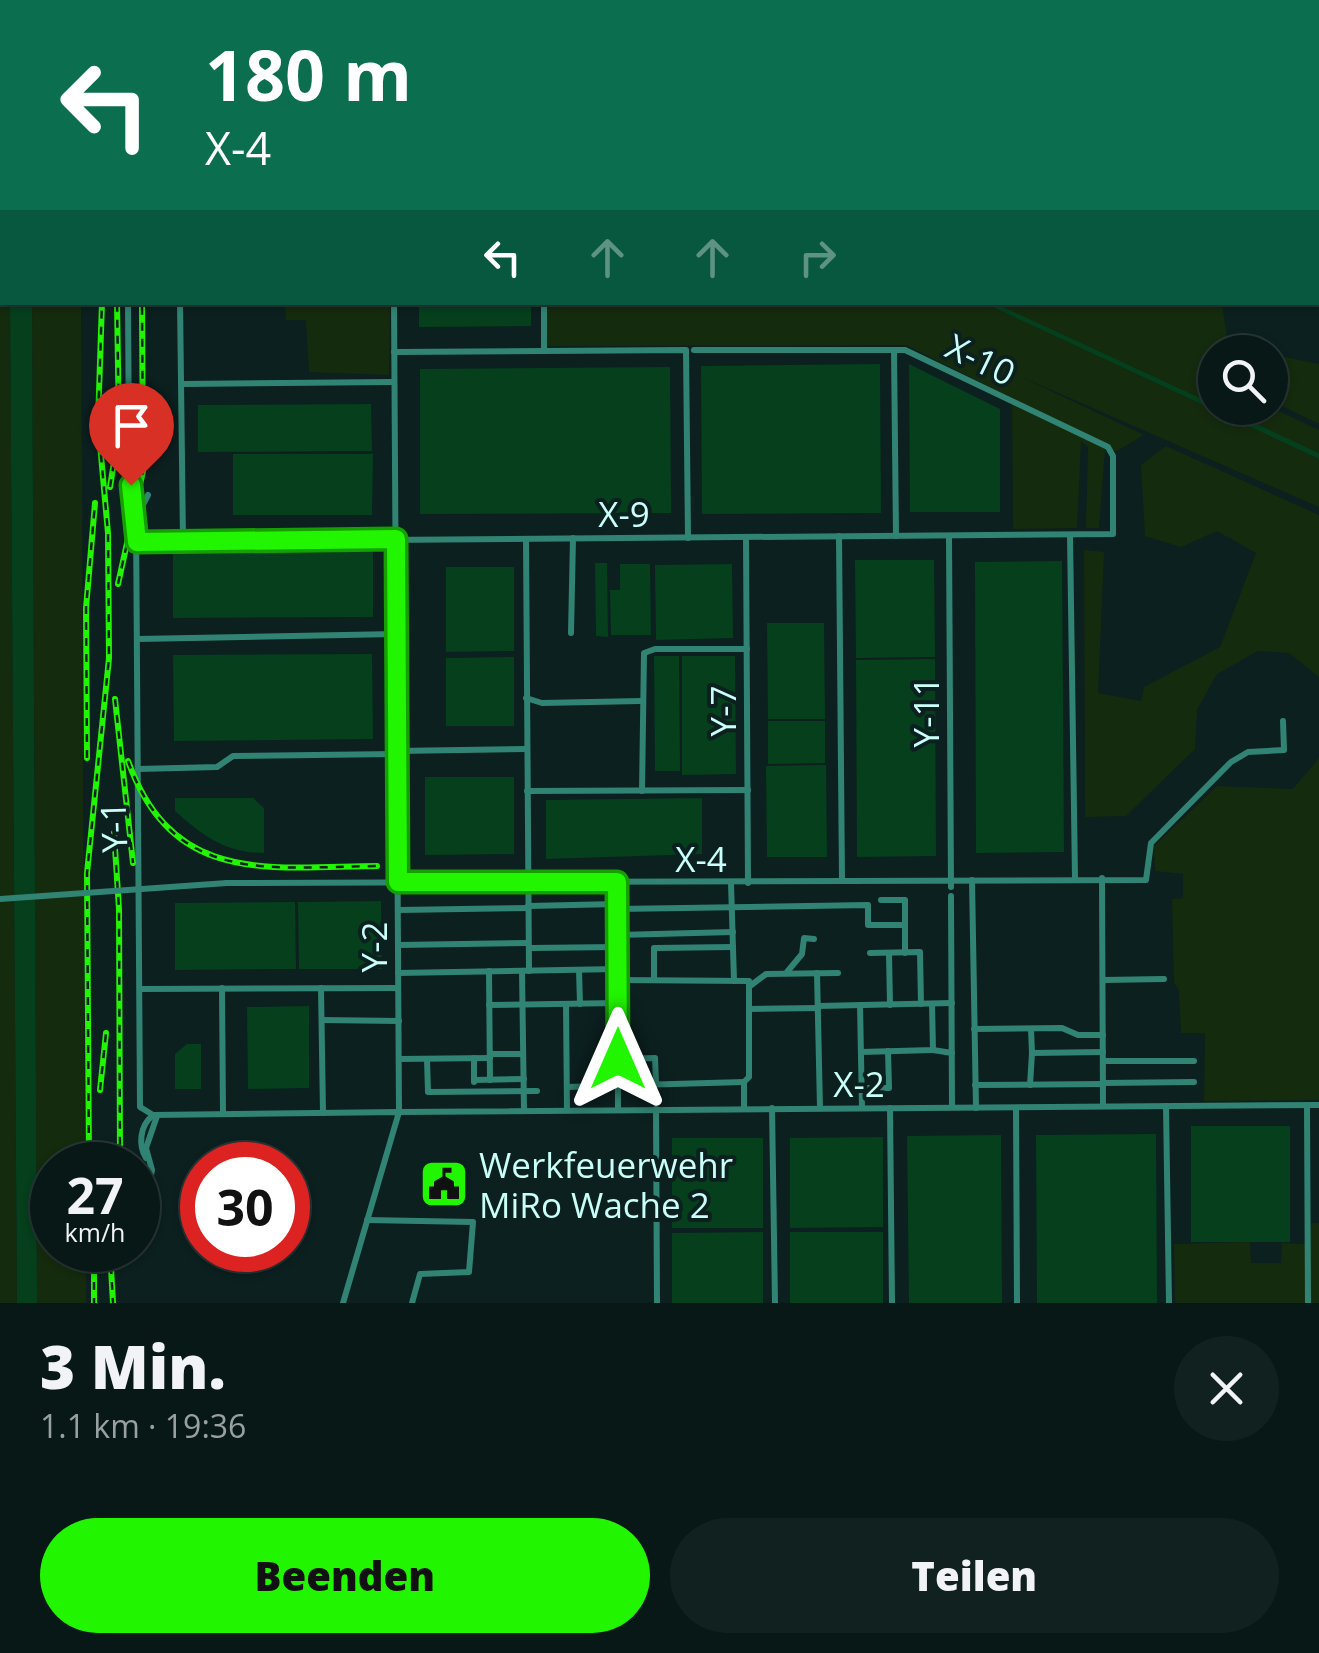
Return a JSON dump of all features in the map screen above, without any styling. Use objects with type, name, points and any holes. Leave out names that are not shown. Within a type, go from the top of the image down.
[{"type":"street","name":"Y-1","points":[[128,305],[129,451],[137,542],[143,1110],[155,1115]]},
{"type":"street","points":[[180,305],[183,541]]},
{"type":"street","name":"Y-2","points":[[394,305],[400,1112]]},
{"type":"street","points":[[544,305],[544,349]]},
{"type":"street","points":[[688,538],[690,350]]},
{"type":"street","points":[[894,350],[896,536]]},
{"type":"street","name":"X-10","points":[[394,352],[905,350],[1108,447],[1113,456],[1113,534]]},
{"type":"street","points":[[182,384],[394,382]]},
{"type":"street","points":[[136,518],[148,495]]},
{"type":"street","name":"X-9","points":[[137,542],[1113,534]]},
{"type":"street","points":[[1070,535],[1075,878]]},
{"type":"street","points":[[840,536],[842,882]]},
{"type":"street","name":"Y-11","points":[[950,536],[952,1107]]},
{"type":"street","points":[[571,634],[573,538]]},
{"type":"street","name":"Y-7","points":[[746,538],[748,883]]},
{"type":"street","points":[[524,1110],[523,1005],[528,946],[526,539]]},
{"type":"street","points":[[138,640],[396,634]]},
{"type":"street","points":[[642,791],[641,659],[647,650],[747,648]]},
{"type":"street","points":[[526,698],[542,703],[641,701]]},
{"type":"street","name":"X-4","points":[[0,899],[227,883],[842,882],[951,888],[972,880],[1146,880],[1150,844],[1239,756],[1284,750],[1283,721]]},
{"type":"street","points":[[138,770],[217,768],[233,756],[526,749]]},
{"type":"street","points":[[527,791],[748,790]]},
{"type":"street","points":[[1102,878],[1103,1106]]},
{"type":"street","points":[[972,880],[976,1108]]},
{"type":"street","points":[[617,882],[618,1109]]},
{"type":"street","points":[[731,883],[734,980]]},
{"type":"street","points":[[881,900],[904,900],[905,952]]},
{"type":"street","points":[[398,910],[868,904],[868,926],[905,925]]},
{"type":"street","points":[[618,934],[733,932]]},
{"type":"street","points":[[786,973],[802,954],[804,938],[814,939]]},
{"type":"street","points":[[398,946],[618,946]]},
{"type":"street","points":[[654,980],[654,948],[733,947]]},
{"type":"street","points":[[870,953],[920,952],[921,1004]]},
{"type":"street","points":[[889,953],[890,1005]]},
{"type":"street","points":[[398,973],[618,969]]},
{"type":"street","points":[[580,970],[580,1004]]},
{"type":"street","points":[[489,972],[490,1080]]},
{"type":"street","points":[[817,973],[820,1108]]},
{"type":"street","points":[[618,980],[734,980],[749,984],[766,974],[838,973]]},
{"type":"street","points":[[1103,980],[1164,979]]},
{"type":"street","points":[[567,1086],[744,1082],[749,1078],[749,984]]},
{"type":"street","points":[[222,988],[223,1113]]},
{"type":"street","points":[[321,988],[324,1112]]},
{"type":"street","points":[[140,989],[398,988]]},
{"type":"street","points":[[489,1005],[618,1003]]},
{"type":"street","points":[[749,1009],[952,1003]]},
{"type":"street","points":[[566,1004],[568,1110]]},
{"type":"street","points":[[932,1004],[933,1050]]},
{"type":"street","points":[[860,1005],[862,1108]]},
{"type":"street","points":[[322,1020],[398,1021]]},
{"type":"street","points":[[974,1029],[1062,1028],[1078,1035],[1103,1035]]},
{"type":"street","points":[[1030,1085],[1031,1030]]},
{"type":"street","points":[[861,1052],[933,1050],[952,1054]]},
{"type":"street","points":[[862,1088],[889,1088],[888,1051]]},
{"type":"street","points":[[399,1059],[524,1054]]},
{"type":"street","points":[[1032,1054],[1194,1061]]},
{"type":"street","points":[[474,1058],[474,1092]]},
{"type":"street","points":[[618,1059],[655,1058],[656,1082]]},
{"type":"street","points":[[427,1059],[428,1092],[537,1091]]},
{"type":"street","points":[[474,1080],[524,1079]]},
{"type":"street","points":[[744,1082],[744,1109]]},
{"type":"street","points":[[976,1085],[1194,1082]]},
{"type":"street","points":[[1307,1105],[1308,1303]]},
{"type":"street","name":"X-2","points":[[155,1115],[1319,1105]]},
{"type":"street","points":[[1166,1106],[1169,1303]]},
{"type":"street","points":[[772,1108],[775,1303]]},
{"type":"street","points":[[890,1108],[892,1303]]},
{"type":"street","points":[[1016,1108],[1017,1303]]},
{"type":"street","points":[[656,1109],[657,1303]]},
{"type":"street","points":[[343,1303],[400,1112]]},
{"type":"street","points":[[150,1142],[155,1115]]},
{"type":"street","points":[[368,1220],[473,1222],[469,1272],[420,1274],[412,1303]]},
{"type":"shaded area","points":[[0,305],[10,305],[17,1303],[0,1303]]},
{"type":"shaded area","points":[[10,305],[32,305],[36,1142],[30,1142],[30,1272],[37,1272],[37,1303],[17,1303]]},
{"type":"shaded area","points":[[32,305],[81,305],[85,1142],[36,1142]]},
{"type":"shaded area","points":[[285,305],[390,305],[389,375],[309,372],[306,320],[286,320]]},
{"type":"shaded area","points":[[419,305],[531,305],[531,326],[419,327]]},
{"type":"shaded area","points":[[546,305],[988,305],[1198,403],[1198,425],[1246,425],[1319,459],[1319,507],[1015,374],[1144,435],[1117,451],[1105,449],[1099,528],[1086,528],[1088,447],[1081,441],[1077,528],[1013,529],[1012,398],[906,345],[547,346]]},
{"type":"shaded area","points":[[988,305],[999,305],[1198,397],[1198,403]]},
{"type":"shaded area","points":[[999,305],[1222,305],[1227,335],[1198,335],[1198,397]]},
{"type":"shaded area","points":[[1288,358],[1319,364],[1319,424],[1288,409]]},
{"type":"shaded area","points":[[880,364],[881,513],[702,514],[701,366]]},
{"type":"shaded area","points":[[909,364],[1000,409],[1000,512],[910,512]]},
{"type":"shaded area","points":[[670,367],[671,513],[420,514],[420,369]]},
{"type":"shaded area","points":[[371,404],[372,451],[198,452],[198,405]]},
{"type":"shaded area","points":[[1288,415],[1319,430],[1319,453],[1257,425],[1288,425]]},
{"type":"shaded area","points":[[1246,425],[1259,425],[1319,453],[1319,459]]},
{"type":"shaded area","points":[[1166,446],[1319,515],[1319,677],[1289,653],[1258,651],[1217,674],[1197,710],[1195,749],[1126,816],[1085,817],[1084,550],[1104,552],[1098,693],[1141,701],[1144,687],[1220,647],[1256,553],[1217,531],[1181,547],[1145,536],[1141,465]]},
{"type":"shaded area","points":[[233,454],[373,454],[372,515],[233,515]]},
{"type":"shaded area","points":[[373,550],[373,617],[173,618],[173,551]]},
{"type":"shaded area","points":[[855,560],[934,560],[935,657],[856,658]]},
{"type":"shaded area","points":[[1062,561],[1064,852],[976,853],[975,562]]},
{"type":"shaded area","points":[[595,563],[607,563],[608,637],[596,636]]},
{"type":"shaded area","points":[[620,564],[650,564],[651,635],[611,635],[610,590],[620,590]]},
{"type":"shaded area","points":[[732,564],[733,638],[656,640],[655,565]]},
{"type":"shaded area","points":[[446,567],[514,567],[514,651],[446,652]]},
{"type":"shaded area","points":[[767,623],[824,623],[825,719],[768,719]]},
{"type":"shaded area","points":[[372,654],[373,739],[174,741],[173,655]]},
{"type":"shaded area","points":[[654,656],[679,656],[680,771],[655,771]]},
{"type":"shaded area","points":[[682,656],[735,656],[736,774],[682,775]]},
{"type":"shaded area","points":[[514,657],[514,726],[446,726],[446,658]]},
{"type":"shaded area","points":[[935,659],[936,856],[857,857],[856,660]]},
{"type":"shaded area","points":[[768,721],[825,721],[825,763],[768,764]]},
{"type":"shaded area","points":[[1319,758],[1319,1100],[1204,1101],[1205,1033],[1181,1033],[1179,990],[1174,983],[1172,899],[1183,898],[1183,874],[1155,871],[1154,846],[1217,786],[1293,789]]},
{"type":"shaded area","points":[[826,765],[827,857],[767,857],[766,766]]},
{"type":"shaded area","points":[[425,777],[514,777],[514,854],[425,855]]},
{"type":"shaded area","points":[[175,798],[253,798],[264,808],[264,853],[238,850],[205,835],[175,811]]},
{"type":"shaded area","points":[[702,798],[702,854],[546,859],[546,800]]},
{"type":"shaded area","points":[[381,901],[382,969],[299,969],[298,902]]},
{"type":"shaded area","points":[[295,902],[296,969],[175,970],[175,903]]},
{"type":"shaded area","points":[[309,1006],[309,1088],[248,1089],[247,1007]]},
{"type":"shaded area","points":[[187,1044],[201,1044],[201,1089],[175,1089],[175,1054]]},
{"type":"shaded area","points":[[1191,1126],[1290,1126],[1290,1242],[1191,1242]]},
{"type":"shaded area","points":[[1156,1134],[1157,1303],[1037,1303],[1036,1135]]},
{"type":"shaded area","points":[[1001,1135],[1002,1303],[909,1303],[907,1136]]},
{"type":"shaded area","points":[[883,1137],[883,1227],[790,1228],[790,1138]]},
{"type":"shaded area","points":[[672,1138],[763,1138],[763,1228],[672,1228]]},
{"type":"shaded area","points":[[1312,1223],[1319,1223],[1319,1303],[1175,1303],[1174,1244],[1250,1242],[1251,1263],[1281,1263],[1282,1243],[1304,1244]]},
{"type":"shaded area","points":[[763,1232],[763,1303],[672,1303],[672,1233]]},
{"type":"shaded area","points":[[790,1232],[883,1232],[883,1303],[790,1303]]},
{"type":"shaded area","points":[[37,1272],[86,1272],[86,1303],[37,1303]]},
{"type":"railway","points":[[89,1142],[87,873],[109,658],[108,533],[98,422],[102,305]]},
{"type":"railway","points":[[110,487],[119,431],[117,305]]},
{"type":"railway","points":[[118,584],[143,471],[142,305]]},
{"type":"railway","points":[[87,758],[86,608],[95,503]]},
{"type":"railway","points":[[115,699],[133,863]]},
{"type":"railway","points":[[128,761],[147,801],[171,830],[198,849],[229,861],[263,866],[377,866]]},
{"type":"railway","points":[[114,833],[119,909],[120,1142]]},
{"type":"railway","points":[[100,1090],[106,1033]]},
{"type":"railway","points":[[94,1272],[94,1303]]},
{"type":"railway","points":[[111,1272],[113,1303]]},
{"type":"place","name":"Werkfeuerwehr MiRo Wache 2","points":[[444,1184]]},
{"type":"route","points":[[131,485],[137,542],[396,539],[398,882],[617,882],[618,1059]]}]
